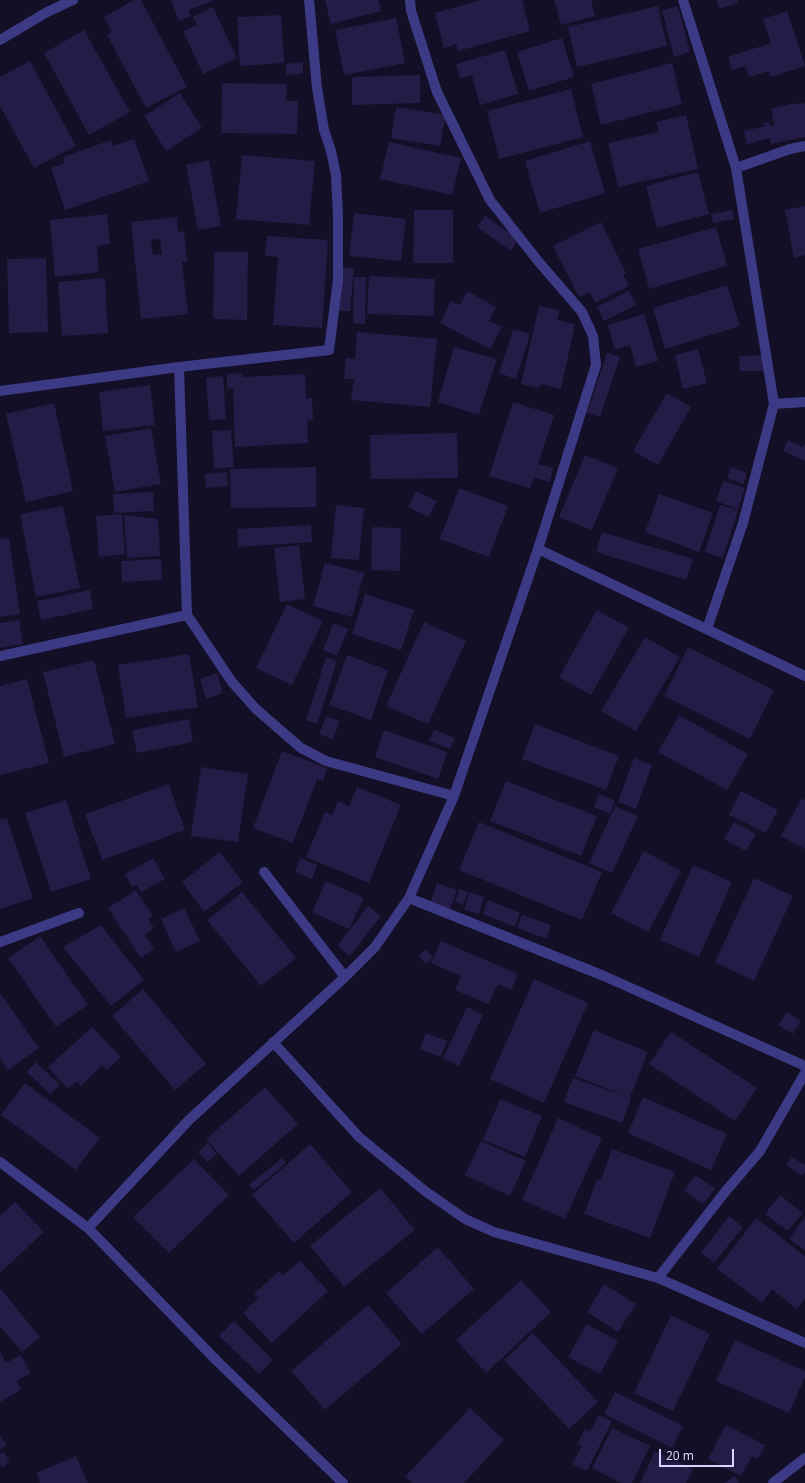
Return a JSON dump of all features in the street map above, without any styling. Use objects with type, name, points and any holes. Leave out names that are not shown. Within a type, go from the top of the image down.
[{"type":"street","points":[[0,40],[47,12],[72,0]]},
{"type":"street","points":[[0,391],[179,367],[329,350],[338,280],[336,175],[331,151],[324,130],[316,88],[309,0]]},
{"type":"street","points":[[88,1228],[190,1120],[345,977],[375,946],[409,898],[454,796],[538,549],[596,365],[593,336],[582,312],[538,261],[490,200],[437,92],[411,11],[410,0]]},
{"type":"street","points":[[683,0],[736,168],[774,404],[743,523],[706,629]]},
{"type":"street","points":[[736,168],[790,149],[805,146]]},
{"type":"street","points":[[179,367],[187,615],[232,682],[256,709],[301,748],[326,761],[454,796]]},
{"type":"street","points":[[774,404],[805,402]]},
{"type":"street","points":[[538,549],[805,676]]},
{"type":"street","points":[[0,656],[187,615]]},
{"type":"street","points":[[264,872],[345,977]]},
{"type":"street","points":[[409,898],[604,976],[805,1066]]},
{"type":"street","points":[[0,942],[79,913]]},
{"type":"street","points":[[273,1042],[360,1137],[425,1191],[465,1219],[494,1232],[658,1278],[805,1343]]},
{"type":"street","points":[[658,1278],[725,1192],[760,1151],[805,1073]]},
{"type":"street","points":[[0,1162],[88,1228],[216,1360],[342,1483]]},
{"type":"street","points":[[773,1483],[805,1458]]},
{"type":"building","points":[[134,0],[141,0],[187,87],[146,108],[107,35],[112,32],[104,17]]},
{"type":"building","points":[[171,0],[215,0],[189,10],[191,16],[179,21]]},
{"type":"building","points":[[325,0],[378,0],[381,11],[331,24]]},
{"type":"building","points":[[481,0],[522,0],[530,31],[458,51],[456,44],[444,48],[435,13]]},
{"type":"building","points":[[554,0],[591,0],[595,16],[561,25]]},
{"type":"building","points":[[717,0],[737,0],[738,3],[719,9]]},
{"type":"building","points":[[658,6],[667,46],[577,67],[568,27]]},
{"type":"building","points":[[678,6],[690,52],[674,57],[662,10]]},
{"type":"building","points":[[213,7],[237,58],[203,74],[183,31],[197,25],[193,17]]},
{"type":"building","points":[[787,11],[805,66],[771,77],[769,71],[749,77],[745,66],[732,70],[728,57],[771,43],[763,19]]},
{"type":"building","points":[[281,15],[284,63],[240,66],[237,17]]},
{"type":"building","points":[[396,18],[405,63],[344,75],[335,30]]},
{"type":"building","points":[[84,30],[130,112],[89,135],[44,53]]},
{"type":"building","points":[[562,38],[574,77],[529,91],[517,52]]},
{"type":"building","points":[[505,50],[518,94],[480,105],[472,75],[460,79],[456,64]]},
{"type":"building","points":[[30,61],[76,146],[34,168],[0,106],[0,77]]},
{"type":"building","points":[[303,62],[303,74],[286,75],[286,64]]},
{"type":"building","points":[[672,63],[682,104],[601,125],[591,84]]},
{"type":"building","points":[[420,75],[420,103],[352,105],[352,77]]},
{"type":"building","points":[[222,83],[287,84],[286,101],[298,101],[297,134],[221,133]]},
{"type":"building","points":[[571,89],[583,137],[499,159],[487,111]]},
{"type":"building","points":[[180,93],[202,128],[166,151],[144,116]]},
{"type":"building","points":[[796,103],[796,105],[805,103],[805,137],[771,144],[769,138],[747,144],[744,131],[765,126],[764,123],[769,122],[770,126],[774,125],[771,108]]},
{"type":"building","points":[[396,107],[446,115],[440,146],[391,138]]},
{"type":"building","points":[[686,115],[698,169],[618,187],[608,143],[659,132],[656,122]]},
{"type":"building","points":[[134,139],[149,181],[65,210],[51,168],[65,163],[63,157],[111,140],[113,146]]},
{"type":"building","points":[[590,141],[605,193],[540,213],[525,161]]},
{"type":"building","points":[[389,142],[461,158],[452,195],[380,179]]},
{"type":"building","points":[[242,155],[315,161],[309,225],[236,219]]},
{"type":"building","points":[[209,160],[221,226],[198,230],[186,165]]},
{"type":"building","points":[[698,172],[709,214],[657,228],[646,186]]},
{"type":"building","points":[[805,206],[805,255],[794,258],[785,210]]},
{"type":"building","points":[[414,210],[453,210],[453,263],[413,263]]},
{"type":"building","points":[[732,210],[734,219],[713,223],[711,214]]},
{"type":"building","points":[[354,213],[406,219],[401,261],[349,256]]},
{"type":"building","points":[[107,214],[110,244],[97,246],[99,272],[55,277],[50,220]]},
{"type":"building","points":[[485,216],[518,239],[511,251],[477,227]]},
{"type":"building","points":[[177,217],[178,232],[184,231],[187,262],[182,262],[188,314],[141,319],[131,222]],"holes":[[[160,239],[162,254],[153,255],[151,240]]]},
{"type":"building","points":[[601,222],[626,273],[623,275],[629,286],[595,303],[590,292],[579,297],[553,246]]},
{"type":"building","points":[[716,227],[727,266],[649,289],[638,249]]},
{"type":"building","points":[[267,236],[328,240],[322,328],[273,325],[278,257],[265,256]]},
{"type":"building","points":[[214,252],[248,252],[247,320],[213,319]]},
{"type":"building","points":[[46,258],[48,332],[9,333],[7,259]]},
{"type":"building","points":[[342,267],[354,268],[350,311],[338,311]]},
{"type":"building","points":[[369,276],[435,279],[434,316],[367,314]]},
{"type":"building","points":[[354,277],[366,277],[365,324],[353,323]]},
{"type":"building","points":[[105,278],[108,333],[62,336],[58,282]]},
{"type":"building","points":[[727,285],[740,326],[665,349],[653,308]]},
{"type":"building","points":[[467,291],[496,307],[489,321],[502,327],[490,349],[440,323],[451,301],[460,305]]},
{"type":"building","points":[[629,291],[636,305],[604,321],[597,307]]},
{"type":"building","points":[[539,306],[560,310],[557,320],[575,324],[561,389],[541,384],[540,388],[521,384]]},
{"type":"building","points":[[644,314],[658,361],[636,367],[630,345],[615,350],[608,325]]},
{"type":"building","points":[[513,329],[530,334],[516,379],[499,373]]},
{"type":"building","points":[[357,332],[437,339],[430,407],[351,400],[354,379],[344,379],[346,358],[355,359]]},
{"type":"building","points":[[454,347],[497,359],[479,415],[438,402]]},
{"type":"building","points":[[698,349],[707,383],[683,389],[675,355]]},
{"type":"building","points":[[607,353],[620,357],[600,417],[587,413]]},
{"type":"building","points":[[763,355],[764,371],[740,371],[739,356]]},
{"type":"building","points":[[243,373],[243,377],[305,374],[306,398],[312,398],[313,420],[307,421],[308,443],[235,447],[233,388],[227,389],[227,374]]},
{"type":"building","points":[[223,376],[226,419],[209,420],[206,378]]},
{"type":"building","points":[[150,385],[155,425],[103,431],[99,392]]},
{"type":"building","points":[[667,393],[691,407],[658,465],[633,451]]},
{"type":"building","points":[[513,402],[554,415],[538,464],[553,468],[550,482],[534,478],[537,467],[530,488],[489,476]]},
{"type":"building","points":[[54,403],[73,491],[26,502],[6,414]]},
{"type":"building","points":[[151,428],[161,484],[115,492],[105,436]]},
{"type":"building","points":[[231,430],[234,467],[214,469],[212,431]]},
{"type":"building","points":[[457,433],[458,478],[371,479],[370,435]]},
{"type":"building","points":[[788,440],[803,447],[805,444],[805,461],[783,451]]},
{"type":"building","points":[[585,455],[618,468],[592,530],[559,517]]},
{"type":"building","points":[[316,467],[316,507],[231,508],[230,469]]},
{"type":"building","points":[[731,467],[747,473],[744,484],[727,478]]},
{"type":"building","points":[[227,472],[228,486],[206,488],[205,474]]},
{"type":"building","points":[[723,481],[745,488],[738,509],[716,501]]},
{"type":"building","points":[[459,488],[508,506],[489,557],[440,539]]},
{"type":"building","points":[[416,491],[437,501],[428,517],[408,507]]},
{"type":"building","points":[[153,492],[154,511],[114,513],[113,494]]},
{"type":"building","points":[[659,494],[713,513],[699,552],[645,532]]},
{"type":"building","points":[[336,505],[364,508],[359,560],[331,558]]},
{"type":"building","points":[[720,505],[738,510],[723,558],[705,552]]},
{"type":"building","points":[[63,506],[80,588],[36,597],[20,514]]},
{"type":"building","points":[[122,514],[125,554],[99,557],[96,516]]},
{"type":"building","points":[[124,515],[158,519],[160,556],[127,558]]},
{"type":"building","points":[[311,525],[312,542],[238,547],[237,529]]},
{"type":"building","points":[[372,527],[401,528],[400,571],[371,570]]},
{"type":"building","points":[[602,532],[693,559],[686,580],[596,552]]},
{"type":"building","points":[[9,538],[20,614],[0,617],[0,539]]},
{"type":"building","points":[[299,545],[305,599],[280,602],[274,548]]},
{"type":"building","points":[[161,559],[162,580],[122,582],[121,561]]},
{"type":"building","points":[[325,563],[364,573],[352,617],[313,606]]},
{"type":"building","points":[[90,590],[93,609],[41,620],[37,601]]},
{"type":"building","points":[[365,594],[414,610],[401,650],[352,634]]},
{"type":"building","points":[[287,604],[323,621],[292,685],[256,668]]},
{"type":"building","points":[[597,610],[629,628],[591,695],[559,677]]},
{"type":"building","points":[[19,620],[23,644],[0,648],[0,623]]},
{"type":"building","points":[[424,622],[466,641],[428,724],[386,706]]},
{"type":"building","points":[[333,623],[348,629],[337,656],[323,650]]},
{"type":"building","points":[[645,637],[680,657],[636,731],[601,711]]},
{"type":"building","points":[[688,647],[774,690],[750,739],[664,696]]},
{"type":"building","points":[[189,654],[198,707],[126,718],[118,665]]},
{"type":"building","points":[[347,655],[388,670],[371,720],[329,705]]},
{"type":"building","points":[[326,657],[337,661],[317,724],[306,720]]},
{"type":"building","points":[[94,660],[115,744],[64,757],[43,672]]},
{"type":"building","points":[[217,673],[223,693],[206,699],[200,679]]},
{"type":"building","points":[[27,679],[49,763],[0,775],[0,686]]},
{"type":"building","points":[[679,715],[748,754],[727,790],[658,752]]},
{"type":"building","points":[[326,716],[340,721],[333,739],[319,734]]},
{"type":"building","points":[[189,719],[193,742],[137,753],[132,730]]},
{"type":"building","points":[[535,724],[619,756],[606,790],[522,759]]},
{"type":"building","points":[[384,730],[447,752],[438,779],[375,757]]},
{"type":"building","points":[[434,730],[455,738],[450,749],[429,741]]},
{"type":"building","points":[[282,751],[327,768],[323,781],[317,779],[293,843],[253,828]]},
{"type":"building","points":[[634,758],[652,765],[636,809],[618,802]]},
{"type":"building","points":[[201,767],[248,774],[238,842],[191,836]]},
{"type":"building","points":[[506,781],[597,816],[581,856],[490,821]]},
{"type":"building","points":[[169,784],[185,830],[102,860],[85,814]]},
{"type":"building","points":[[357,787],[401,805],[369,883],[306,857],[325,812],[332,815],[338,801],[349,806]]},
{"type":"building","points":[[741,791],[778,810],[766,833],[729,815]]},
{"type":"building","points":[[599,794],[615,801],[610,814],[594,807]]},
{"type":"building","points":[[802,798],[805,800],[805,849],[781,836]]},
{"type":"building","points":[[66,800],[91,879],[51,892],[25,813]]},
{"type":"building","points":[[615,806],[638,816],[612,873],[589,863]]},
{"type":"building","points":[[7,818],[33,898],[0,909],[0,820]]},
{"type":"building","points":[[479,822],[602,872],[582,920],[459,870]]},
{"type":"building","points":[[734,822],[756,834],[746,851],[724,839]]},
{"type":"building","points":[[644,851],[681,871],[648,932],[611,913]]},
{"type":"building","points":[[220,852],[243,882],[204,912],[182,882]]},
{"type":"building","points":[[153,858],[165,879],[141,892],[137,885],[132,887],[125,874]]},
{"type":"building","points":[[300,858],[317,865],[312,879],[295,872]]},
{"type":"building","points":[[693,865],[732,882],[699,957],[660,940]]},
{"type":"building","points":[[754,878],[793,896],[754,981],[715,962]]},
{"type":"building","points":[[326,881],[364,898],[349,929],[312,912]]},
{"type":"building","points":[[437,883],[457,890],[450,910],[430,903]]},
{"type":"building","points":[[459,889],[468,892],[463,905],[455,902]]},
{"type":"building","points":[[136,890],[153,916],[148,919],[154,928],[145,935],[154,949],[141,958],[108,908]]},
{"type":"building","points":[[242,892],[296,958],[261,986],[207,920]]},
{"type":"building","points":[[469,892],[484,897],[479,914],[464,910]]},
{"type":"building","points":[[488,900],[520,913],[515,927],[483,914]]},
{"type":"building","points":[[368,906],[381,916],[350,956],[337,946]]},
{"type":"building","points":[[184,908],[200,941],[176,952],[161,919]]},
{"type":"building","points":[[522,915],[551,925],[547,939],[517,928]]},
{"type":"building","points":[[101,925],[144,980],[111,1006],[63,947]]},
{"type":"building","points":[[40,936],[88,1005],[56,1027],[8,958]]},
{"type":"building","points":[[441,941],[518,974],[511,990],[498,984],[488,1004],[455,990],[461,976],[431,963]]},
{"type":"building","points":[[426,949],[433,958],[425,964],[419,955]]},
{"type":"building","points":[[534,979],[588,1003],[544,1103],[490,1079]]},
{"type":"building","points":[[143,989],[206,1064],[175,1090],[112,1016]]},
{"type":"building","points":[[0,993],[39,1048],[8,1070],[0,1058]]},
{"type":"building","points":[[467,1007],[483,1015],[459,1066],[443,1058]]},
{"type":"building","points":[[787,1012],[801,1021],[793,1034],[778,1025]]},
{"type":"building","points":[[92,1027],[121,1057],[107,1070],[102,1065],[81,1086],[77,1081],[68,1089],[48,1067]]},
{"type":"building","points":[[594,1030],[648,1052],[630,1097],[631,1098],[622,1123],[564,1102],[573,1078],[628,1097],[575,1076]]},
{"type":"building","points":[[671,1032],[757,1088],[735,1121],[649,1064]]},
{"type":"building","points":[[426,1033],[447,1041],[441,1057],[420,1049]]},
{"type":"building","points":[[36,1062],[60,1085],[50,1094],[27,1072]]},
{"type":"building","points":[[25,1083],[100,1138],[76,1170],[1,1115]]},
{"type":"building","points":[[265,1087],[298,1124],[239,1176],[206,1139]]},
{"type":"building","points":[[643,1097],[727,1134],[711,1170],[628,1133]]},
{"type":"building","points":[[500,1099],[542,1116],[525,1157],[483,1140]]},
{"type":"building","points":[[558,1118],[602,1138],[565,1219],[522,1200]]},
{"type":"building","points":[[481,1141],[526,1161],[510,1196],[465,1175]]},
{"type":"building","points":[[208,1143],[217,1154],[208,1162],[198,1152]]},
{"type":"building","points":[[310,1144],[352,1192],[294,1243],[252,1195]]},
{"type":"building","points":[[612,1149],[675,1172],[650,1238],[584,1214],[597,1179],[601,1180]]},
{"type":"building","points":[[792,1157],[805,1165],[805,1172],[802,1176],[786,1165]]},
{"type":"building","points":[[282,1158],[286,1163],[254,1190],[249,1185]]},
{"type":"building","points":[[194,1159],[229,1195],[169,1253],[133,1217]]},
{"type":"building","points":[[695,1175],[715,1188],[704,1204],[684,1191]]},
{"type":"building","points":[[380,1188],[415,1230],[344,1287],[310,1246]]},
{"type":"building","points":[[780,1195],[803,1213],[788,1231],[765,1214]]},
{"type":"building","points":[[15,1202],[44,1232],[0,1273],[0,1216]]},
{"type":"building","points":[[729,1216],[743,1227],[714,1263],[701,1253]]},
{"type":"building","points":[[805,1217],[805,1250],[789,1239]]},
{"type":"building","points":[[756,1218],[805,1256],[805,1299],[797,1309],[772,1289],[762,1303],[717,1269]]},
{"type":"building","points":[[438,1247],[474,1289],[422,1334],[386,1293]]},
{"type":"building","points":[[300,1261],[328,1291],[272,1343],[243,1313],[258,1298],[254,1294],[279,1271],[283,1275]]},
{"type":"building","points":[[521,1280],[551,1312],[486,1373],[456,1340]]},
{"type":"building","points":[[604,1284],[636,1304],[618,1332],[587,1312]]},
{"type":"building","points":[[0,1288],[40,1337],[22,1352],[0,1326]]},
{"type":"building","points":[[368,1305],[402,1344],[325,1410],[291,1371]]},
{"type":"building","points":[[671,1315],[710,1334],[673,1411],[634,1393]]},
{"type":"building","points":[[234,1321],[273,1360],[259,1374],[219,1336]]},
{"type":"building","points":[[587,1324],[618,1341],[600,1374],[568,1357]]},
{"type":"building","points":[[533,1333],[598,1402],[569,1429],[504,1360]]},
{"type":"building","points":[[735,1340],[805,1371],[805,1377],[789,1413],[716,1381]]},
{"type":"building","points":[[0,1351],[6,1363],[21,1355],[31,1373],[17,1381],[21,1390],[0,1402]]},
{"type":"building","points":[[615,1392],[683,1426],[672,1448],[604,1414]]},
{"type":"building","points":[[470,1408],[504,1440],[464,1483],[412,1483],[405,1477]]},
{"type":"building","points":[[599,1415],[612,1421],[587,1471],[572,1464],[582,1446],[577,1444],[585,1429],[590,1432]]},
{"type":"building","points":[[726,1425],[765,1445],[758,1459],[752,1456],[741,1476],[708,1459]]},
{"type":"building","points":[[612,1428],[650,1446],[632,1483],[621,1483],[592,1468]]},
{"type":"building","points":[[0,1436],[7,1445],[0,1450]]},
{"type":"building","points":[[655,1451],[693,1469],[686,1483],[640,1483]]},
{"type":"building","points":[[4,1452],[10,1462],[2,1467],[0,1464],[0,1454]]},
{"type":"building","points":[[76,1456],[88,1483],[40,1483],[36,1473]]},
{"type":"building","points":[[735,1476],[739,1483],[724,1483]]}]
